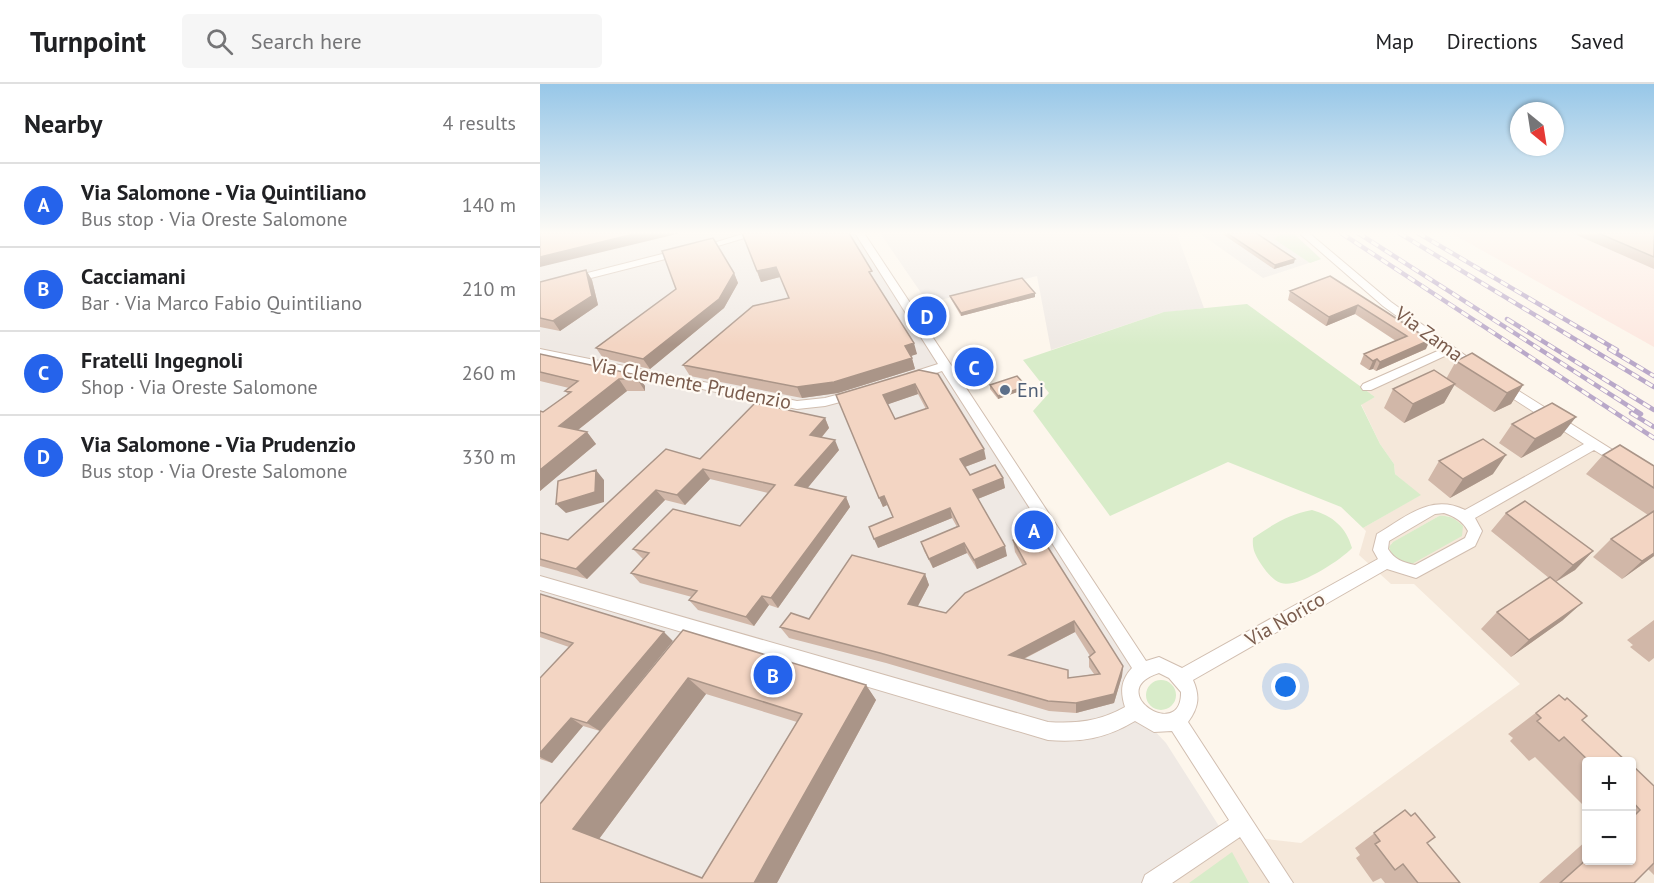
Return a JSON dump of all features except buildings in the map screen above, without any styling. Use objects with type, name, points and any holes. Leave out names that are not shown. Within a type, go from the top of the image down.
[{"type":"street","points":[[540,288],[610,270]]},
{"type":"street","points":[[883,270],[1139,665]]},
{"type":"street","name":"Via Zama","points":[[1345,270],[1449,350],[1654,482]]},
{"type":"street","points":[[1367,387],[1449,350]]},
{"type":"street","name":"Via Clemente Prudenzio","points":[[540,352],[797,405],[825,402],[862,392]]},
{"type":"street","points":[[894,382],[945,366]]},
{"type":"street","points":[[1465,517],[1594,444]]},
{"type":"street","points":[[1444,508],[1465,517],[1474,528],[1472,539],[1422,569],[1409,572],[1387,561],[1380,550],[1382,538],[1428,510],[1444,508]]},
{"type":"street","name":"Via Norico","points":[[1182,677],[1387,561]]},
{"type":"street","points":[[540,583],[1048,730],[1071,733],[1092,731],[1108,727],[1135,711]]},
{"type":"street","points":[[1139,665],[1168,667],[1182,677],[1188,686],[1188,705],[1176,720],[1158,723],[1148,721],[1135,711],[1130,691],[1139,665]]},
{"type":"street","points":[[1176,720],[1282,883]]},
{"type":"street","points":[[1152,883],[1243,823]]},
{"type":"shaded area","points":[[540,270],[883,270],[1142,669],[1135,710],[1166,743],[1224,834],[1153,883],[540,883]]},
{"type":"shaded area","points":[[906,270],[1190,270],[1204,308],[1161,313],[1051,350],[1037,276],[928,303]]},
{"type":"shaded area","points":[[1252,270],[1287,270],[1263,278]]},
{"type":"shaded area","points":[[1517,270],[1654,270],[1654,347]]},
{"type":"shaded area","points":[[1449,350],[1654,482],[1654,883],[1167,883],[1224,834],[1301,843],[1520,684],[1414,584],[1391,584],[1359,555],[1366,531],[1363,528],[1420,495],[1395,474],[1394,464],[1380,444],[1361,404],[1375,397],[1362,388]],"holes":[[[1439,516],[1448,516],[1460,523],[1390,544]]]},
{"type":"green space","points":[[1247,304],[1375,397],[1361,405],[1380,444],[1394,464],[1395,474],[1421,495],[1363,528],[1341,507],[1228,462],[1110,516],[1033,411],[1049,393],[1023,360],[1164,312]]},
{"type":"green space","points":[[1312,510],[1338,523],[1352,548],[1329,566],[1308,578],[1288,584],[1278,582],[1259,560],[1253,538],[1288,517]]},
{"type":"green space","points":[[1439,516],[1455,519],[1463,526],[1462,536],[1412,564],[1401,561],[1390,551],[1389,547],[1393,542]]},
{"type":"green space","points":[[1161,680],[1172,684],[1176,695],[1172,706],[1161,710],[1150,706],[1146,695],[1150,684]]},
{"type":"green space","points":[[1232,852],[1249,883],[1189,883]]},
{"type":"railway","points":[[1398,270],[1654,438]]},
{"type":"railway","points":[[1416,270],[1641,414]]},
{"type":"railway","points":[[1461,270],[1654,387]]},
{"type":"railway","points":[[1481,270],[1617,350]]},
{"type":"railway","points":[[1507,319],[1654,410]]},
{"type":"railway","points":[[1609,349],[1654,376]]},
{"type":"railway","points":[[1631,413],[1654,427]]},
{"type":"place","name":"Via Salomone - Via Prudenzio","points":[[927,316]]},
{"type":"place","name":"Fratelli Ingegnoli","points":[[974,367]]},
{"type":"place","name":"Eni","points":[[1005,390]]},
{"type":"place","name":"Via Salomone - Via Quintiliano","points":[[1034,530]]},
{"type":"place","name":"Cacciamani","points":[[773,675]]}]
